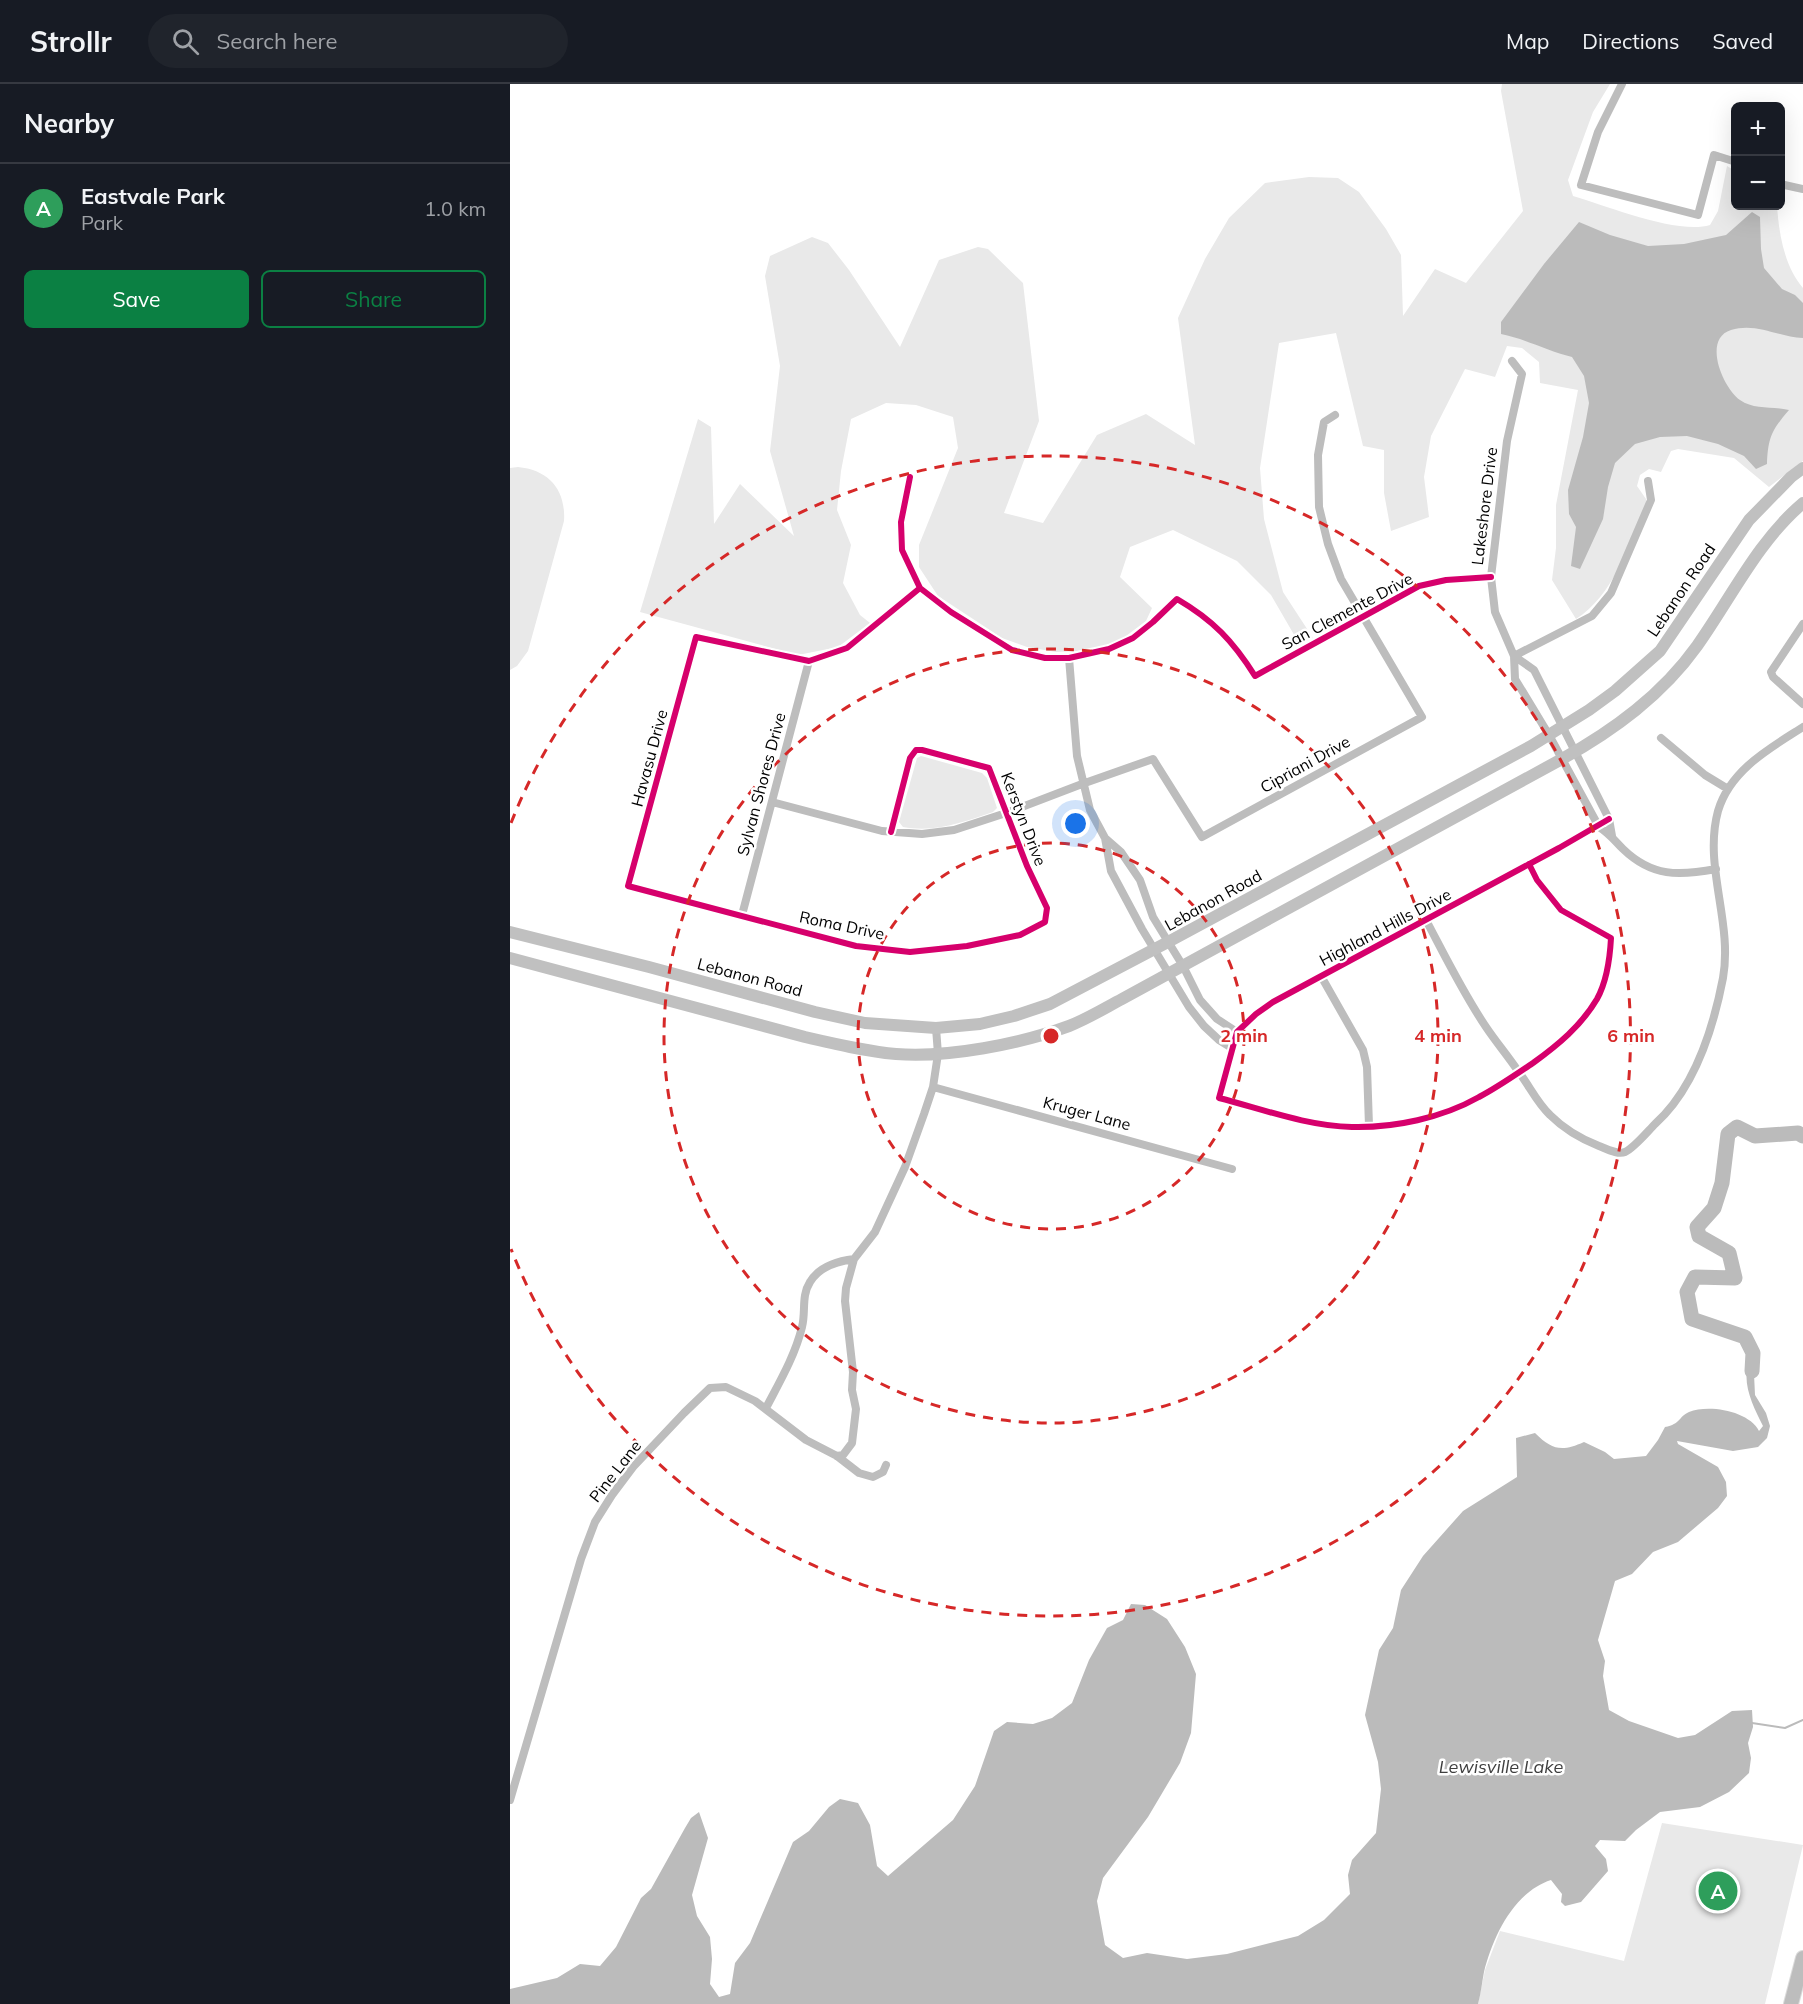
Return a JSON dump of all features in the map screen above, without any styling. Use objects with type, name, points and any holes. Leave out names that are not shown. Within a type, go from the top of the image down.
[{"type":"main road","name":"Lebanon Road","points":[[510,932],[865,1023],[936,1028],[980,1024],[1050,1004],[1154,950],[1549,735],[1615,691],[1660,651],[1749,520],[1791,477],[1803,468]]},
{"type":"main road","points":[[510,958],[805,1037],[854,1048],[897,1054],[938,1054],[1014,1042],[1070,1025],[1183,966],[1562,759],[1619,724],[1658,692],[1696,648],[1762,547],[1803,503]]},
{"type":"main road","points":[[1791,2004],[1803,1958]]},
{"type":"street","points":[[1622,84],[1598,132],[1581,185],[1698,215],[1714,155],[1731,160]]},
{"type":"street","points":[[1785,185],[1803,189]]},
{"type":"street","name":"Lakeshore Drive","points":[[1512,361],[1522,374],[1507,441],[1491,577],[1495,612],[1514,656],[1515,679],[1549,735],[1599,827],[1612,836],[1636,860],[1659,871],[1684,875],[1716,869]]},
{"type":"street","points":[[1335,415],[1324,422],[1318,455],[1319,507],[1328,544],[1341,579],[1363,616]]},
{"type":"street","points":[[910,477],[901,522],[902,550],[920,588],[951,612],[1012,650],[1045,658],[1069,658],[1077,756],[1082,784],[1090,810],[1105,838],[1111,871],[1154,950],[1189,1007],[1204,1026],[1232,1048]]},
{"type":"street","points":[[1514,656],[1592,616],[1611,593],[1651,500],[1648,481]]},
{"type":"street","name":"San Clemente Drive","points":[[1069,658],[1109,649],[1132,638],[1178,599],[1201,613],[1223,632],[1239,650],[1255,676],[1419,586],[1446,580],[1491,577]]},
{"type":"street","points":[[809,661],[847,648],[920,588]]},
{"type":"street","name":"Cipriani Drive","points":[[1082,784],[1153,759],[1202,837],[1422,717],[1363,616]]},
{"type":"street","points":[[1802,629],[1772,672],[1773,676],[1803,704]]},
{"type":"street","name":"Havasu Drive","points":[[628,886],[696,637],[809,661]]},
{"type":"street","name":"Lakeshore Drive","points":[[1514,656],[1534,670],[1609,819],[1612,836]]},
{"type":"street","name":"Sylvan Shores Drive","points":[[742,915],[809,661]]},
{"type":"street","points":[[1426,920],[1486,1027],[1547,1113],[1570,1132],[1590,1143],[1623,1153],[1628,1151],[1662,1118],[1684,1087],[1709,1033],[1723,978],[1726,952],[1714,836],[1719,810],[1728,789],[1743,769],[1756,757],[1803,727]]},
{"type":"street","points":[[1661,738],[1705,775],[1728,789]]},
{"type":"street","name":"Kerstyn Drive","points":[[891,832],[910,758],[916,750],[989,768],[1027,866],[1047,908],[1048,916]]},
{"type":"street","points":[[772,802],[891,832],[922,834],[954,830],[1082,784]]},
{"type":"street","name":"Highland Hills Drive","points":[[1369,1126],[1352,1127],[1316,1123],[1219,1098],[1238,1032],[1256,1014],[1273,1002],[1599,827],[1609,819]]},
{"type":"street","points":[[1105,838],[1121,852],[1140,880],[1153,917],[1183,966],[1200,1000],[1217,1019],[1238,1032]]},
{"type":"street","points":[[1321,976],[1363,1050],[1367,1067],[1369,1126],[1396,1124],[1440,1113],[1478,1098],[1557,1046],[1582,1022],[1598,997],[1609,961],[1611,938],[1561,910],[1537,880],[1529,864]]},
{"type":"street","name":"Roma Drive","points":[[628,886],[856,946],[910,952],[967,946],[1020,935],[1045,922],[1048,916]]},
{"type":"street","points":[[837,1456],[843,1455],[849,1449],[854,1431],[856,1409],[852,1390],[853,1372],[845,1301],[846,1288],[854,1259],[875,1232],[905,1167],[933,1087],[938,1054],[936,1028]]},
{"type":"street","name":"Kruger Lane","points":[[933,1087],[1232,1168]]},
{"type":"street","points":[[766,1408],[802,1328],[806,1290],[811,1280],[829,1265],[854,1259]]},
{"type":"street","name":"Pine Lane","points":[[510,1800],[580,1558],[595,1522],[633,1467],[710,1388],[726,1387],[766,1408],[806,1440],[837,1456],[859,1473],[870,1477],[883,1472],[886,1465]]},
{"type":"shaded area","points":[[1502,84],[1610,84],[1593,112],[1568,180],[1573,196],[1662,223],[1696,227],[1710,225],[1718,211],[1727,166],[1731,168],[1731,210],[1777,210],[1787,260],[1803,288],[1803,461],[1769,487],[1734,458],[1678,449],[1671,451],[1661,472],[1649,469],[1640,475],[1637,486],[1646,499],[1646,503],[1627,551],[1601,596],[1576,619],[1552,580],[1556,548],[1556,505],[1578,390],[1540,383],[1539,362],[1522,348],[1507,346],[1495,377],[1465,369],[1431,436],[1424,477],[1429,517],[1391,531],[1384,493],[1384,450],[1363,446],[1336,333],[1279,343],[1260,468],[1264,519],[1283,592],[1313,638],[1300,645],[1271,595],[1237,561],[1173,530],[1130,547],[1120,577],[1152,608],[1146,621],[1122,639],[1104,646],[1056,652],[1027,647],[1002,638],[938,596],[919,567],[919,545],[958,448],[953,417],[916,405],[886,403],[851,419],[841,471],[837,510],[851,545],[843,583],[860,615],[870,623],[838,647],[798,655],[640,612],[698,419],[711,427],[714,524],[740,484],[794,536],[770,451],[780,366],[765,276],[770,256],[812,237],[828,243],[849,270],[900,347],[939,260],[978,247],[988,249],[1023,283],[1039,421],[1004,513],[1043,523],[1097,435],[1146,414],[1195,445],[1178,318],[1205,259],[1229,218],[1265,183],[1309,177],[1338,178],[1359,192],[1386,229],[1401,255],[1403,316],[1435,269],[1466,283],[1523,211],[1501,91]]},
{"type":"shaded area","points":[[518,467],[539,472],[553,484],[562,500],[564,521],[528,651],[517,666],[510,670],[510,468]]},
{"type":"shaded area","points":[[921,756],[982,773],[987,778],[997,808],[993,812],[949,826],[926,829],[903,827],[899,822],[917,758]]},
{"type":"shaded area","points":[[1662,1823],[1803,1845],[1765,2004],[1478,2004],[1485,1970],[1500,1931],[1624,1961]]},
{"type":"water","points":[[1752,212],[1760,217],[1764,268],[1782,289],[1795,295],[1803,303],[1803,338],[1758,329],[1740,328],[1722,335],[1718,343],[1718,364],[1722,375],[1740,400],[1757,407],[1789,410],[1772,434],[1768,447],[1767,464],[1756,469],[1744,456],[1718,444],[1687,436],[1660,437],[1635,444],[1615,463],[1608,487],[1603,519],[1580,569],[1571,566],[1576,527],[1569,514],[1568,490],[1583,437],[1589,403],[1584,376],[1572,357],[1501,334],[1501,322],[1579,222],[1610,235],[1648,246],[1684,244],[1726,235]]},
{"type":"water","name":"Lewisville Lake","points":[[1753,1353],[1755,1395],[1766,1413],[1770,1426],[1767,1438],[1758,1447],[1733,1451],[1677,1441],[1678,1444],[1718,1467],[1726,1482],[1727,1496],[1718,1508],[1678,1542],[1653,1552],[1632,1574],[1615,1581],[1598,1640],[1605,1661],[1603,1676],[1609,1710],[1629,1721],[1678,1738],[1695,1735],[1732,1711],[1752,1710],[1753,1727],[1748,1743],[1751,1758],[1749,1773],[1729,1792],[1700,1807],[1660,1812],[1625,1841],[1600,1840],[1595,1846],[1606,1859],[1608,1871],[1581,1902],[1565,1906],[1561,1902],[1562,1894],[1551,1880],[1526,1894],[1499,1930],[1484,1972],[1478,2004],[510,2004],[510,1989],[557,1978],[580,1964],[600,1966],[616,1947],[641,1898],[651,1889],[691,1818],[699,1812],[708,1838],[692,1895],[697,1916],[710,1937],[712,1959],[710,1984],[719,1997],[730,1994],[735,1963],[750,1943],[793,1842],[809,1831],[829,1807],[840,1799],[858,1803],[870,1825],[877,1866],[888,1876],[953,1820],[975,1786],[994,1731],[1007,1722],[1033,1724],[1052,1718],[1072,1703],[1089,1660],[1107,1628],[1123,1620],[1131,1604],[1145,1605],[1167,1619],[1185,1647],[1196,1674],[1191,1733],[1180,1763],[1148,1817],[1103,1878],[1097,1901],[1105,1945],[1123,1958],[1147,1953],[1187,1959],[1227,1954],[1298,1936],[1324,1920],[1350,1894],[1348,1875],[1352,1860],[1376,1833],[1381,1789],[1378,1762],[1365,1715],[1379,1650],[1393,1628],[1401,1590],[1423,1556],[1463,1511],[1517,1477],[1516,1438],[1535,1433],[1547,1443],[1558,1448],[1584,1442],[1614,1459],[1646,1456],[1665,1427],[1674,1424],[1689,1412],[1697,1410],[1717,1409],[1738,1414],[1747,1418],[1759,1431],[1763,1426],[1751,1400],[1747,1381],[1747,1371]]},
{"type":"waterway","points":[[1752,1371],[1753,1353],[1745,1337],[1692,1319],[1687,1292],[1695,1277],[1735,1278],[1729,1253],[1699,1236],[1697,1227],[1714,1208],[1722,1183],[1728,1134],[1737,1127],[1755,1136],[1798,1133],[1803,1136]]},
{"type":"waterway","points":[[1752,1723],[1785,1728],[1803,1720]]},
{"type":"cycle path","points":[[910,477],[901,522],[902,550],[920,588],[951,612],[1012,650],[1045,658],[1069,658],[1109,649],[1133,638],[1177,599],[1212,623],[1239,652],[1255,676],[1419,586],[1446,580],[1491,577]]},
{"type":"cycle path","points":[[891,832],[910,758],[916,750],[989,768],[1027,866],[1047,908],[1045,922],[1020,935],[967,946],[910,952],[856,946],[628,886],[696,637],[809,661],[847,648],[920,588]]},
{"type":"cycle path","points":[[1529,864],[1537,880],[1561,910],[1611,938],[1606,977],[1597,999],[1576,1026],[1542,1056],[1500,1085],[1465,1104],[1434,1116],[1384,1126],[1352,1127],[1318,1124],[1219,1098],[1237,1032],[1256,1014],[1273,1002],[1609,819]]},
{"type":"place","name":"Eastvale Park","points":[[1718,1891]]}]
